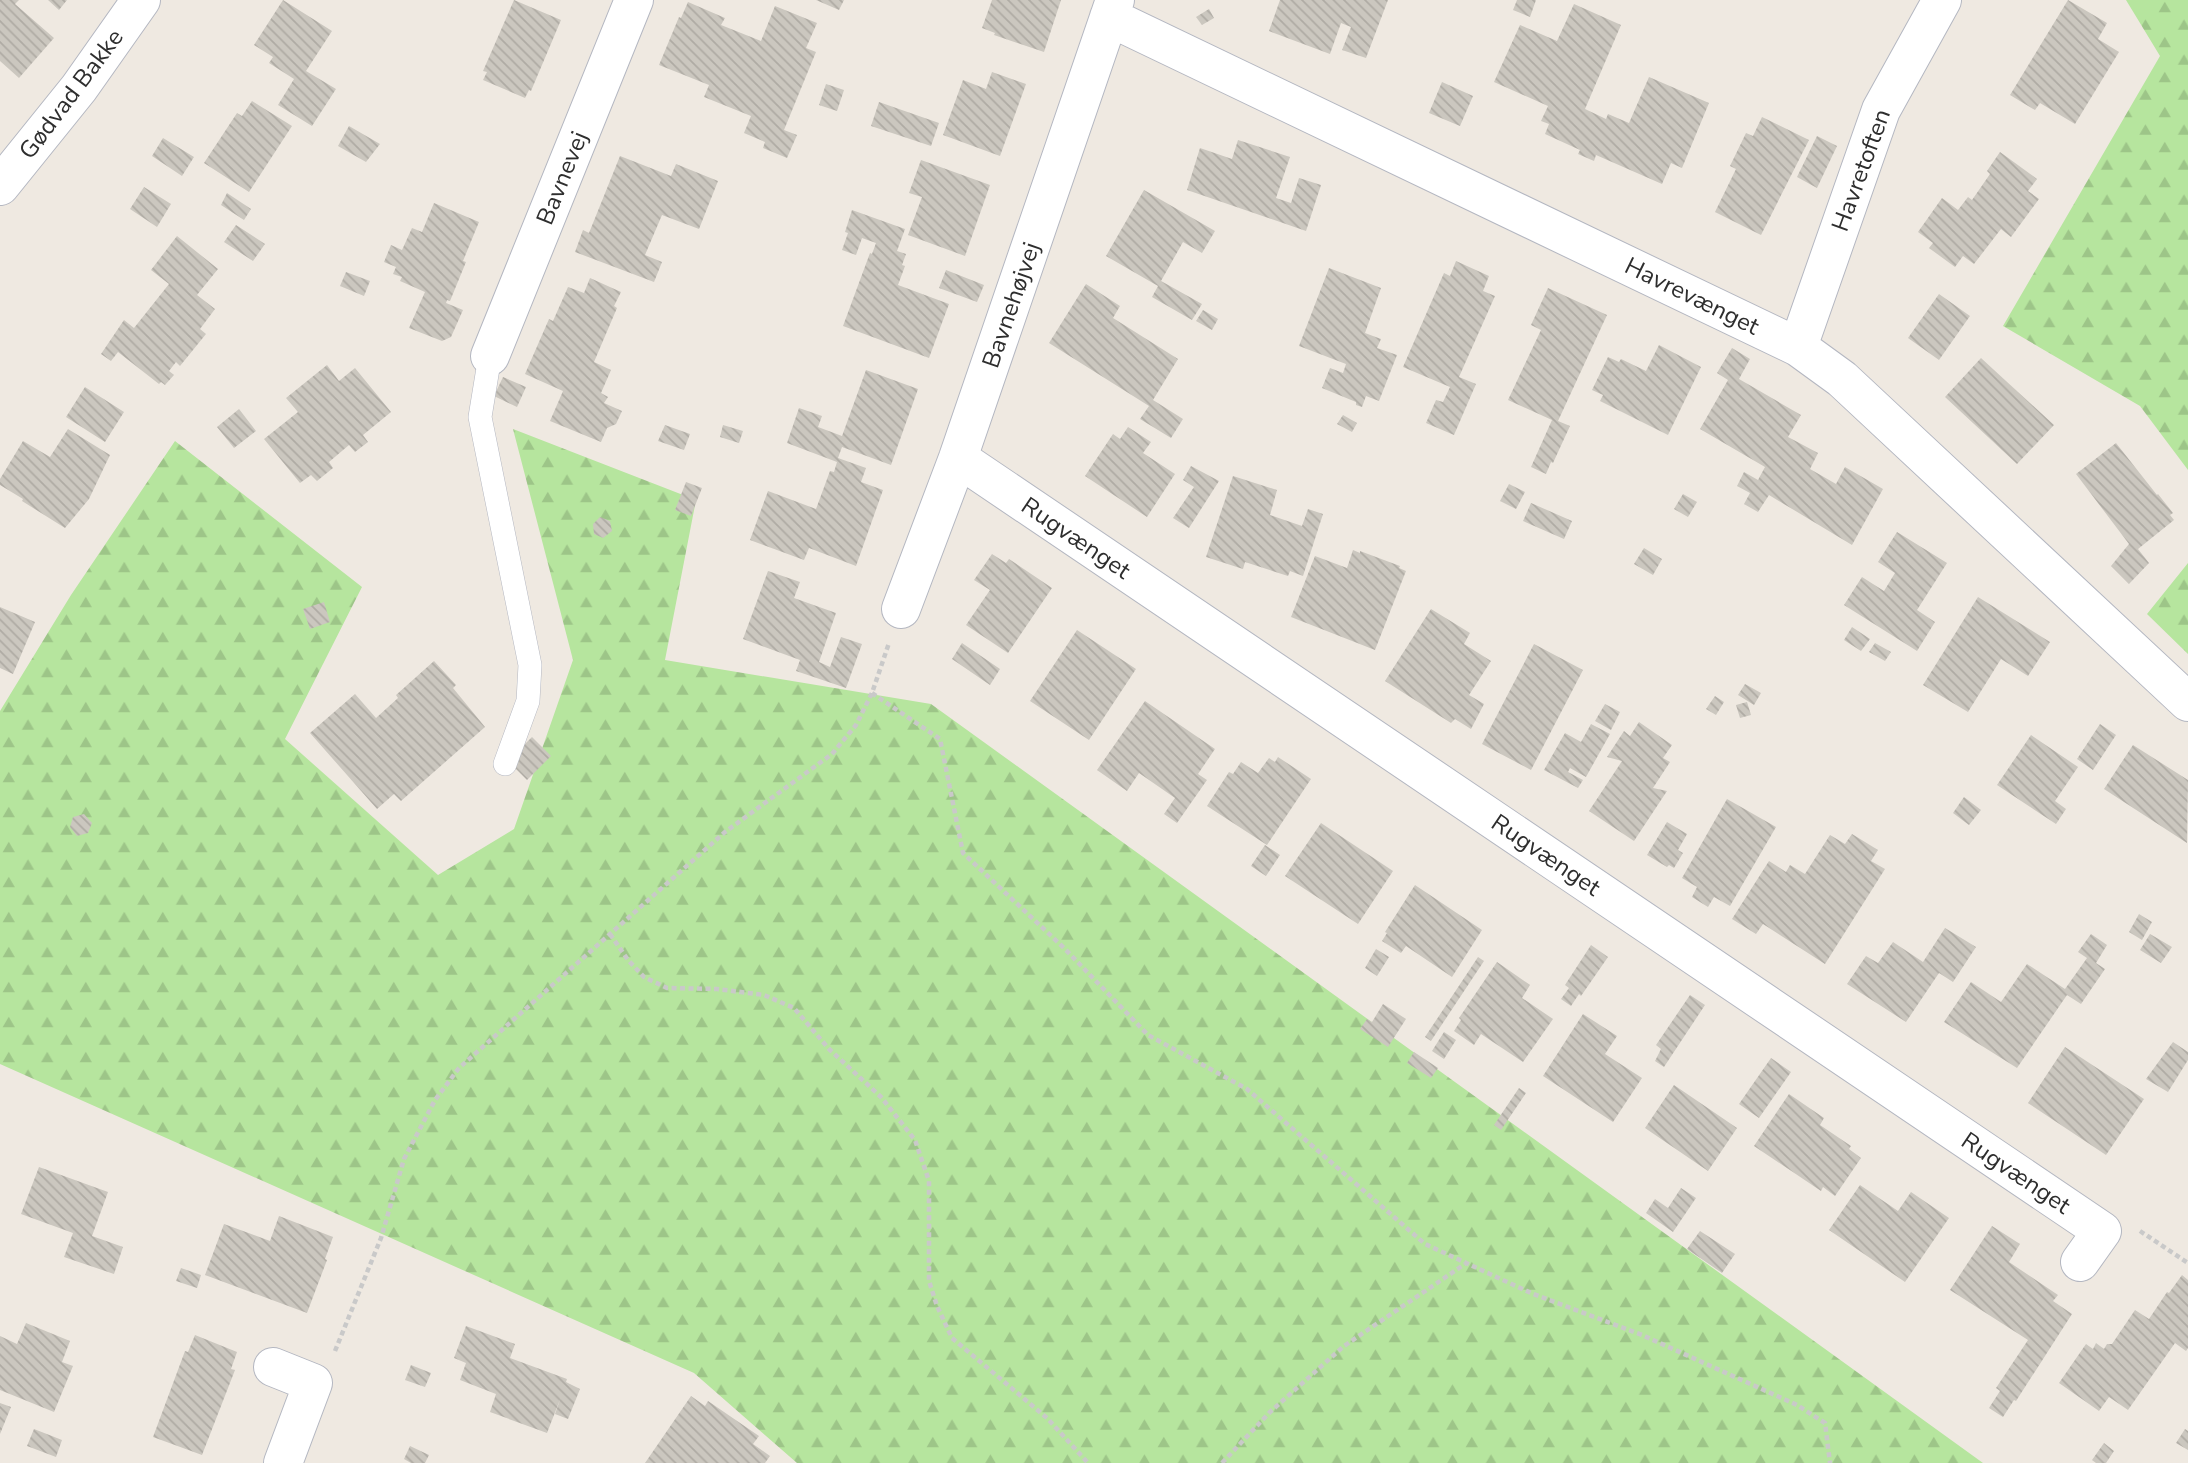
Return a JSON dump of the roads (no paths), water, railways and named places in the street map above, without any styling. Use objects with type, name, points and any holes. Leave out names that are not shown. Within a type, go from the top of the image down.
[{"type":"street","name":"Gødvad Bakke","points":[[0,186],[79,88],[141,0]]},
{"type":"street","name":"Bavnevej","points":[[490,356],[634,0]]},
{"type":"street","name":"Havretoften","points":[[1798,347],[1881,110],[1942,0]]},
{"type":"street","name":"Havrevænget","points":[[1112,8],[1798,347],[1842,379],[2188,702]]},
{"type":"street","name":"Bavnehøjvej","points":[[901,609],[958,458],[1112,8]]},
{"type":"street","name":"Rugvænget","points":[[958,458],[2102,1231],[2080,1262]]},
{"type":"street","points":[[273,1367],[313,1383],[283,1463]]},
{"type":"lane","points":[[490,356],[480,417],[530,665],[528,701],[505,764]]}]
